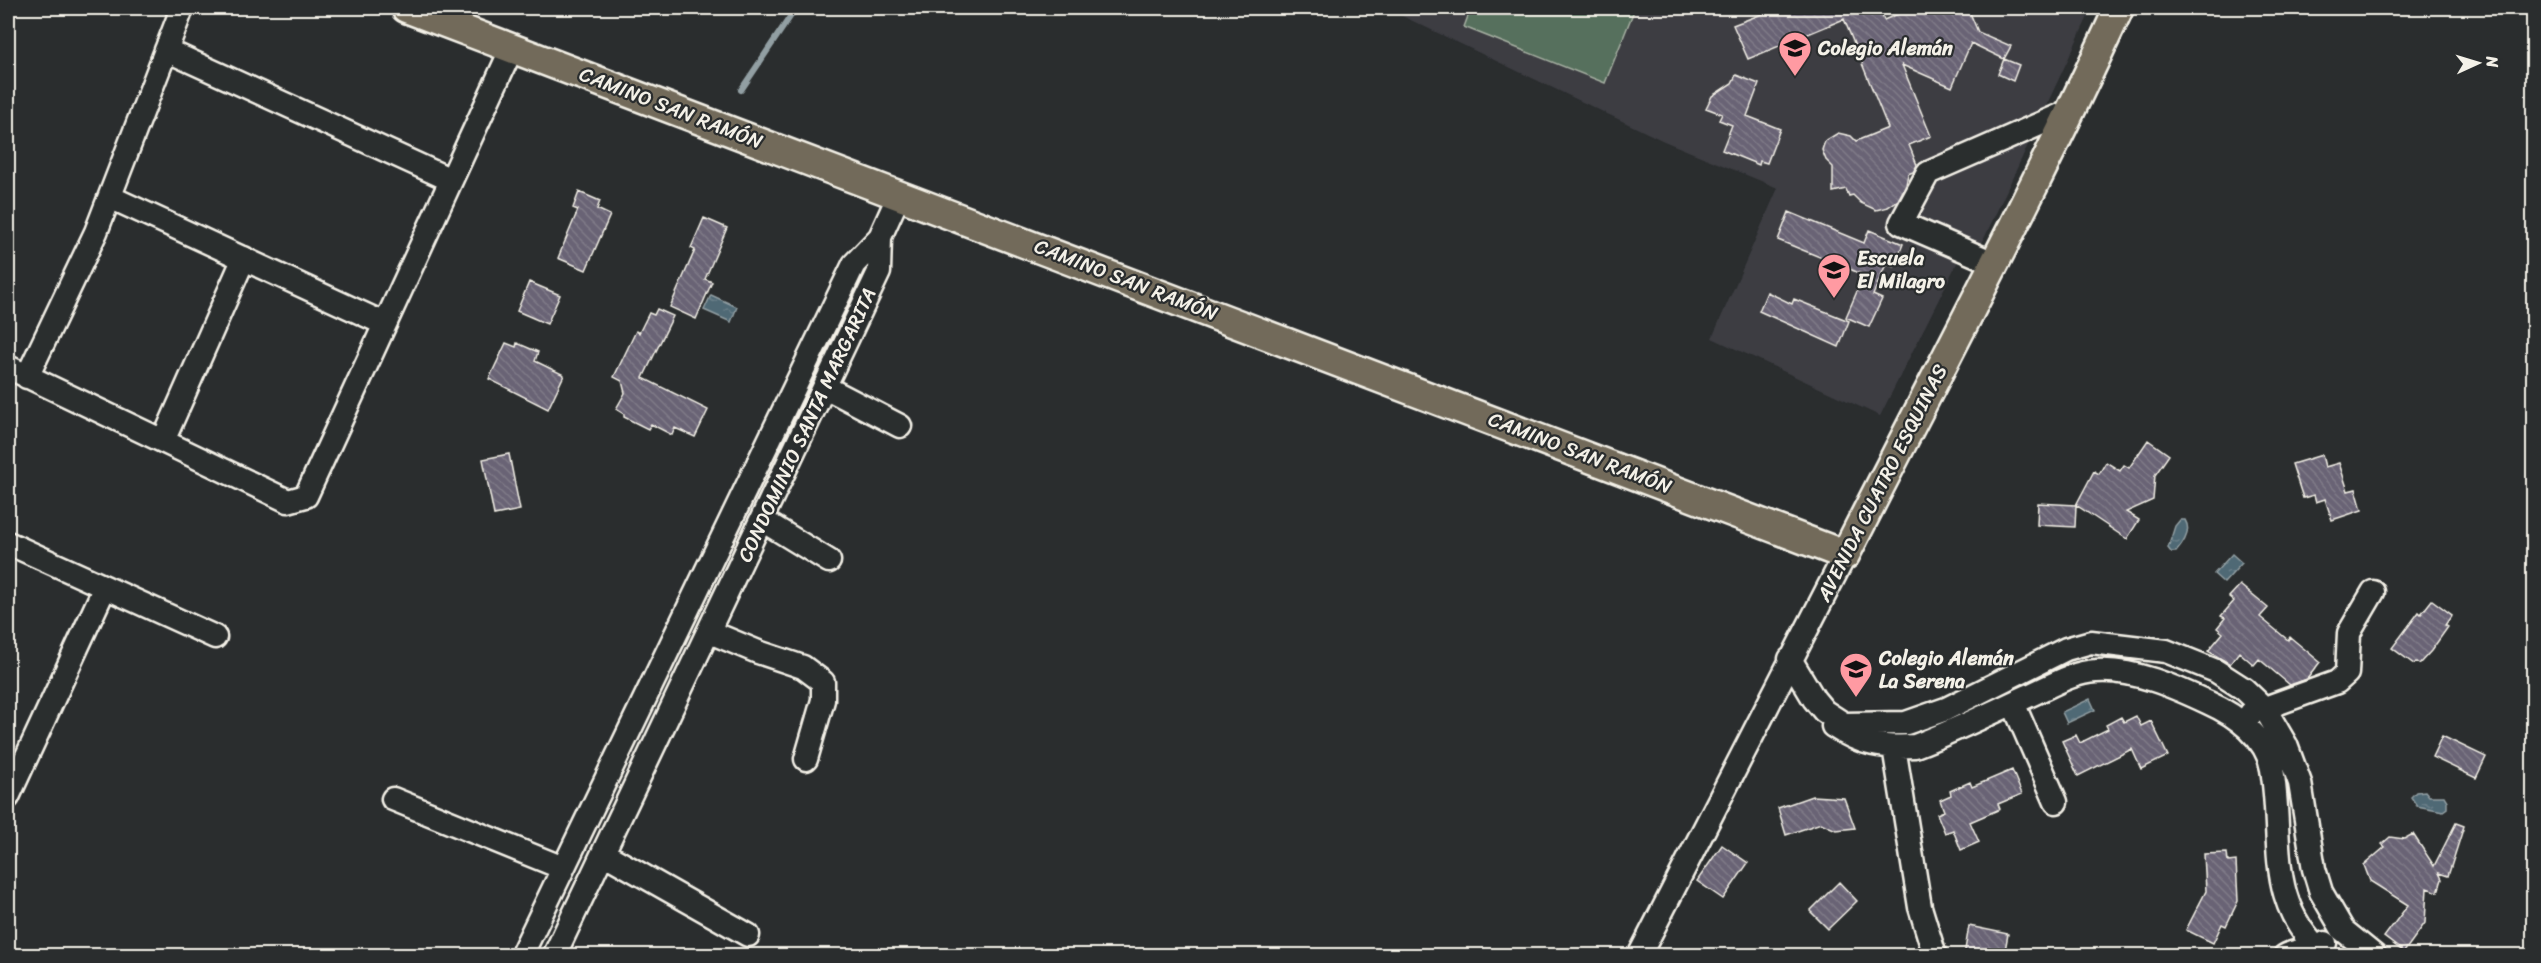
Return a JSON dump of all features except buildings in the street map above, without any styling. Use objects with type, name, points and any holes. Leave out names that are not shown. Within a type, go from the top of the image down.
[{"type":"main road","name":"CAMINO SAN RAMÓN","points":[[406,8],[1845,555]]},
{"type":"main road","name":"AVENIDA CUATRO ESQUINAS","points":[[1845,555],[1996,264],[2072,110],[2119,8]]},
{"type":"street","points":[[177,8],[180,14],[96,232],[17,372],[288,501],[306,496],[512,48]]},
{"type":"street","points":[[166,50],[451,180]]},
{"type":"street","points":[[1996,264],[1901,223],[1928,173],[2072,110]]},
{"type":"street","name":"CONDOMINIO SANTA MARGARITA","points":[[521,956],[854,264],[880,237],[899,195]]},
{"type":"street","points":[[110,197],[386,324]]},
{"type":"street","name":"CONDOMINIO SANTA MARGARITA","points":[[554,956],[710,632],[879,272],[880,237]]},
{"type":"street","points":[[163,441],[244,258]]},
{"type":"street","points":[[825,387],[900,426]]},
{"type":"street","points":[[762,520],[829,561]]},
{"type":"street","points":[[8,543],[215,637]]},
{"type":"street","name":"AVENIDA CUATRO ESQUINAS","points":[[1639,956],[1845,555]]},
{"type":"street","points":[[8,797],[105,587]]},
{"type":"street","points":[[2235,718],[2337,682],[2347,673],[2349,633],[2373,592]]},
{"type":"street","points":[[694,596],[720,610]]},
{"type":"street","points":[[710,632],[803,668],[823,681],[823,700],[806,759]]},
{"type":"street","points":[[1789,662],[1824,711],[1844,724],[1906,723],[1946,709],[2066,649],[2091,642],[2166,651],[2216,671],[2244,689],[2265,709],[2286,745],[2300,783],[2313,869],[2321,892],[2343,930],[2375,956]]},
{"type":"street","points":[[1789,662],[1809,702],[1823,719],[1866,744],[1894,747],[1916,746],[2065,680],[2096,671],[2133,675],[2175,687],[2228,711],[2260,740],[2272,766],[2280,878],[2294,918],[2308,941],[2321,952]]},
{"type":"street","points":[[2013,703],[2056,802]]},
{"type":"street","points":[[1894,747],[1920,908],[1935,956]]},
{"type":"street","points":[[393,799],[559,877],[581,898]]},
{"type":"street","points":[[603,853],[748,935]]},
{"type":"street","points":[[2285,956],[2294,950],[2321,952],[2343,930]]},
{"type":"shaded area","name":"Colegio Alemán","points":[[1398,8],[2092,8],[1974,260],[1959,259],[1880,416],[1712,338],[1778,188],[1664,141],[1396,13]]},
{"type":"green space","points":[[1471,8],[1635,8],[1605,83],[1464,27]]},
{"type":"water","points":[[711,295],[737,307],[731,322],[704,310]]},
{"type":"water","points":[[2180,520],[2185,520],[2187,533],[2176,552],[2171,552],[2168,548],[2175,526]]},
{"type":"water","points":[[2232,554],[2242,563],[2224,583],[2214,574]]},
{"type":"water","points":[[2090,699],[2095,710],[2067,723],[2062,712]]},
{"type":"water","points":[[2425,791],[2429,796],[2444,796],[2447,808],[2443,811],[2417,806],[2411,797],[2416,792]]},
{"type":"waterway","points":[[741,90],[796,8]]},
{"type":"place","name":"Colegio Alemán","points":[[1795,77]]},
{"type":"place","name":"Escuela El Milagro","points":[[1834,299]]},
{"type":"place","name":"Colegio Alemán La Serena","points":[[1856,698]]}]
